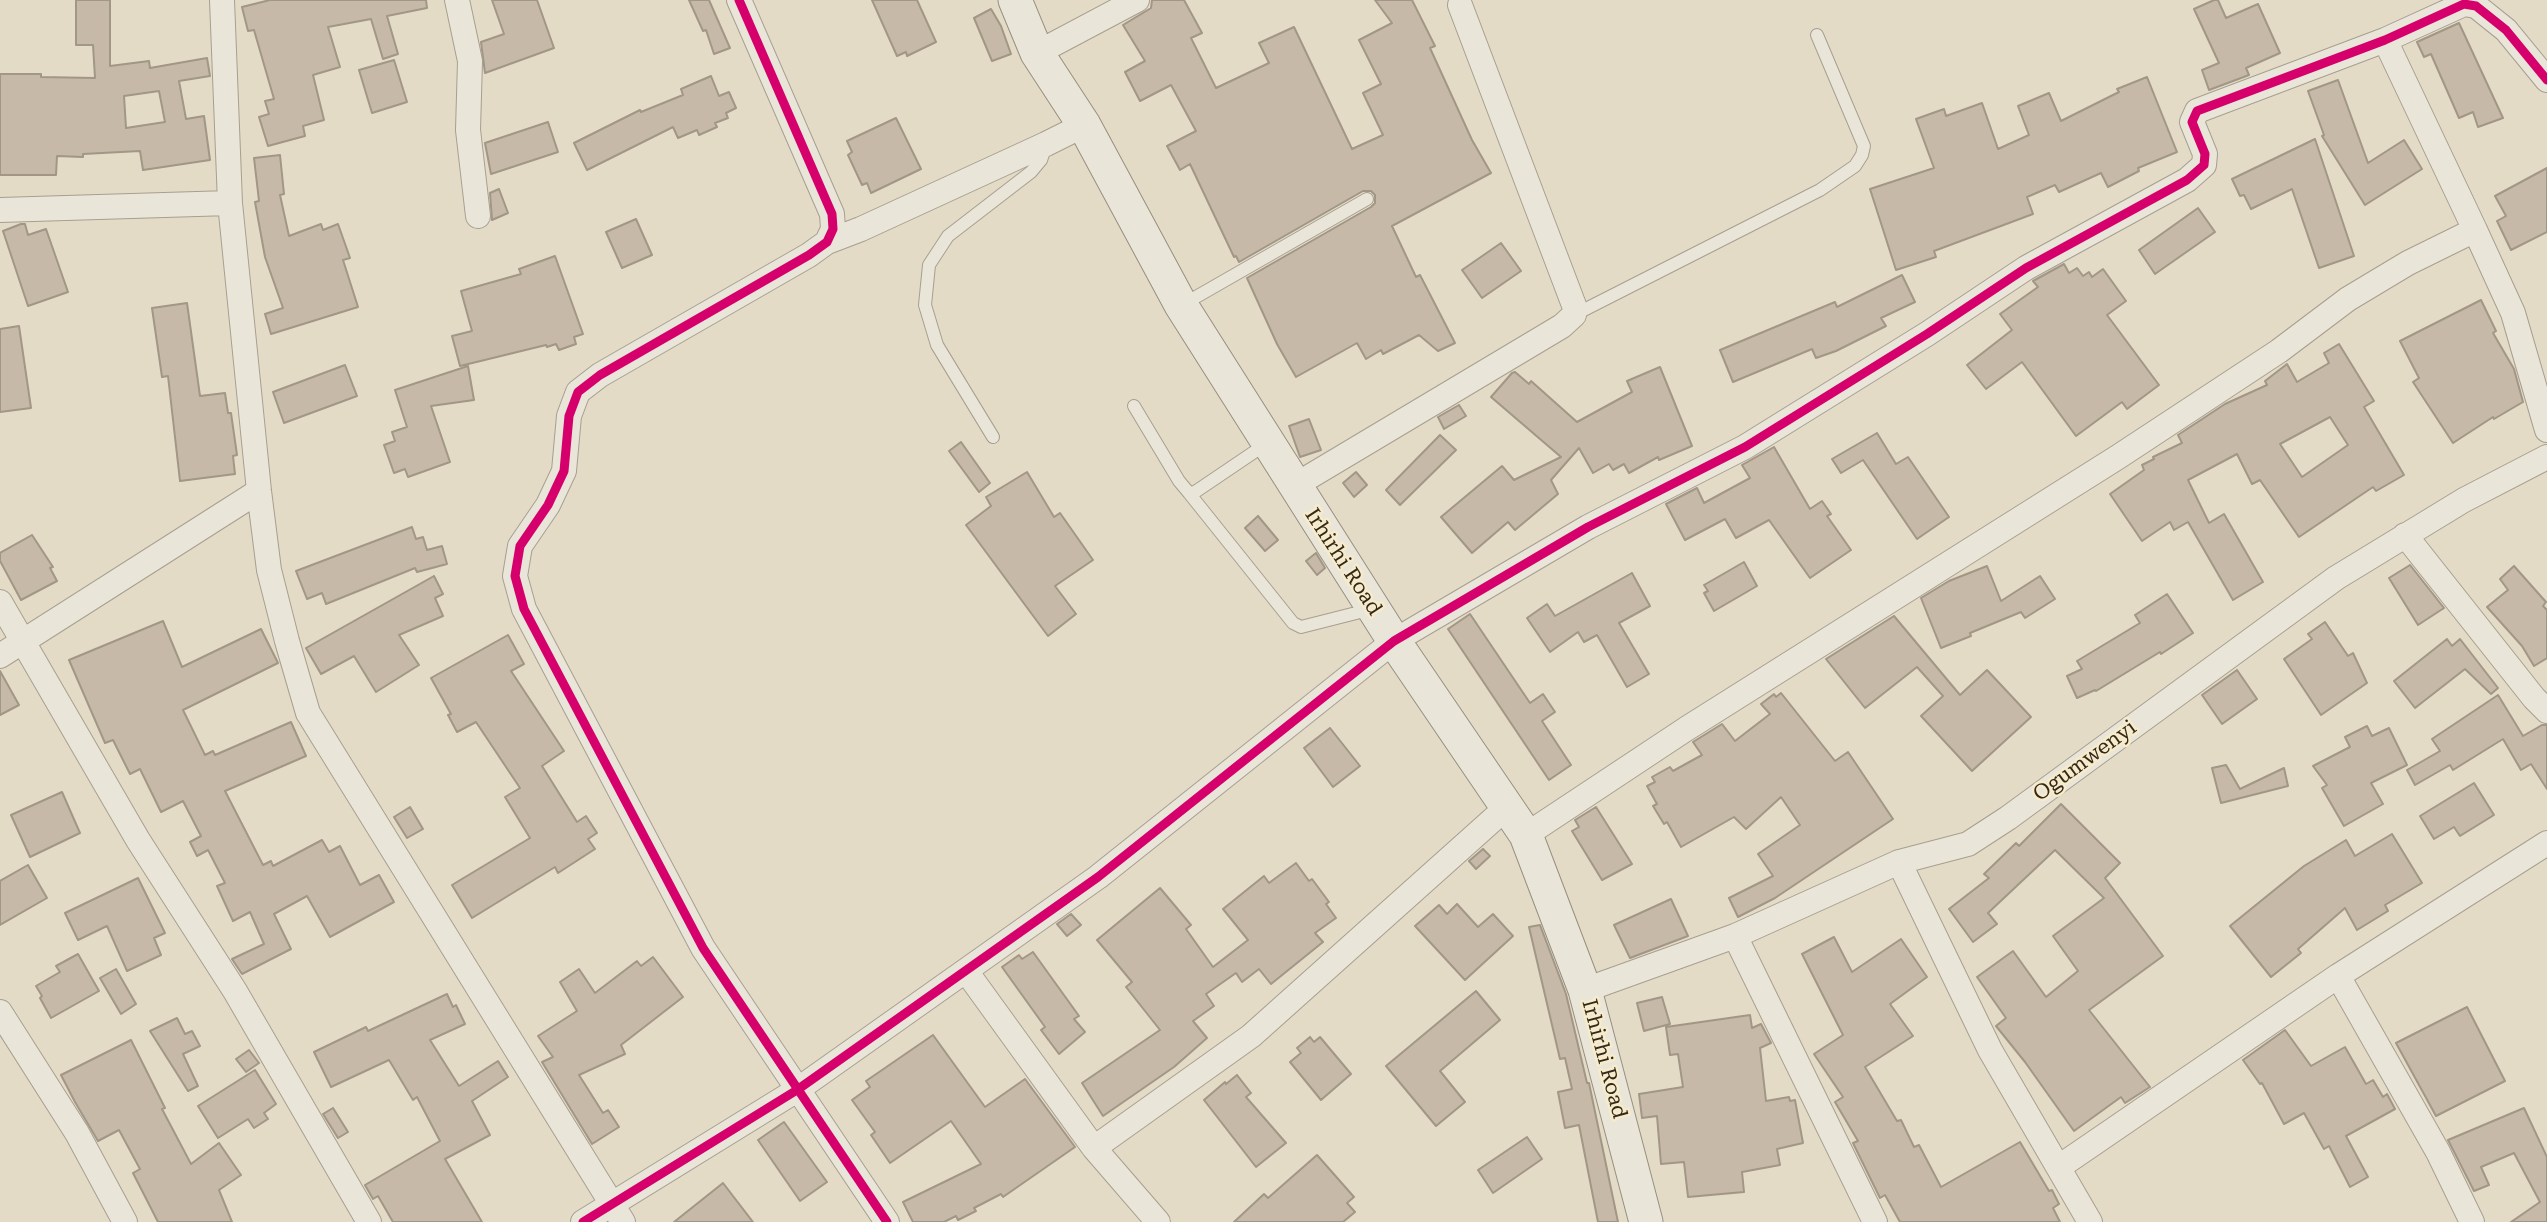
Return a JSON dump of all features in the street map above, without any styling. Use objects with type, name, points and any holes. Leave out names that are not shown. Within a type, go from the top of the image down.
[{"type":"street","points":[[222,0],[230,203],[258,491],[269,570],[286,641],[308,713],[376,819],[617,1214]]},
{"type":"street","points":[[457,0],[470,61],[468,130],[478,216]]},
{"type":"street","points":[[739,0],[832,214],[833,229],[827,242]]},
{"type":"street","points":[[1037,53],[1138,0]]},
{"type":"street","name":"Irhirhi Road","points":[[1018,1],[1037,53],[1084,125],[1181,305],[1394,641],[1526,835],[1585,989],[1646,1222]]},
{"type":"street","points":[[583,1222],[617,1214],[1098,877],[1394,641],[1588,527],[1745,447],[1927,334],[2026,268],[2187,180],[2204,165],[2205,154],[2192,122],[2197,111],[2385,40],[2464,4],[2476,6],[2506,30],[2547,80]]},
{"type":"street","points":[[1294,486],[1562,326],[1574,315],[1575,308],[1460,5]]},
{"type":"street","points":[[2385,40],[2513,313],[2547,430]]},
{"type":"street","points":[[887,1222],[703,948],[524,609],[514,576],[520,546],[548,505],[564,471],[569,416],[579,392],[600,375],[809,255],[827,242],[861,229],[1084,125]]},
{"type":"street","points":[[0,210],[230,203]]},
{"type":"street","points":[[1526,835],[1686,729],[2129,449],[2279,351],[2348,299],[2408,263],[2475,230]]},
{"type":"street","name":"Ogumwenyi","points":[[1585,989],[1735,936],[1899,862],[1968,844],[2008,818],[2336,578],[2464,500],[2547,457]]},
{"type":"street","points":[[0,656],[258,491]]},
{"type":"street","points":[[2405,535],[2534,698],[2547,710]]},
{"type":"street","points":[[0,602],[138,840],[235,991],[369,1222]]},
{"type":"street","points":[[1094,1148],[1251,1036],[1507,807]]},
{"type":"street","points":[[2059,1167],[2338,976],[2547,843]]},
{"type":"street","points":[[1899,862],[1990,1050],[2090,1222]]},
{"type":"street","points":[[1735,936],[1875,1222]]},
{"type":"street","points":[[966,971],[1094,1148],[1158,1222]]},
{"type":"street","points":[[2338,976],[2438,1152],[2472,1222]]},
{"type":"street","points":[[0,1012],[77,1133],[125,1222]]},
{"type":"lane","points":[[1574,315],[1820,190],[1854,166],[1864,146],[1817,35]]},
{"type":"lane","points":[[993,437],[937,345],[925,305],[929,265],[947,236],[1031,172],[1041,160],[1046,144]]},
{"type":"lane","points":[[1181,305],[1367,199]]},
{"type":"lane","points":[[1134,406],[1179,481],[1293,623],[1301,627],[1373,608]]},
{"type":"lane","points":[[1189,493],[1195,492],[1267,443]]},
{"type":"building","points":[[76,0],[110,0],[110,66],[149,61],[150,68],[207,58],[210,76],[179,81],[186,119],[204,116],[210,160],[143,170],[140,151],[83,154],[83,157],[57,156],[56,175],[0,175],[0,74],[95,78],[93,45],[76,45]],"holes":[[[159,91],[165,122],[126,128],[124,96]]]},
{"type":"building","points":[[270,0],[426,0],[427,8],[387,16],[398,54],[383,59],[371,19],[328,27],[340,67],[313,75],[324,120],[303,126],[305,136],[268,146],[259,117],[269,114],[265,101],[274,99],[254,30],[248,31],[242,7]]},
{"type":"building","points":[[492,0],[537,0],[554,48],[485,73],[481,42],[504,34]]},
{"type":"building","points":[[689,0],[709,0],[730,48],[714,54],[706,30],[703,31]]},
{"type":"building","points":[[872,0],[917,0],[936,42],[907,56],[906,52],[897,56]]},
{"type":"building","points":[[1152,0],[1184,0],[1202,33],[1191,38],[1216,88],[1269,63],[1259,43],[1294,27],[1352,149],[1383,135],[1363,93],[1381,84],[1359,40],[1392,23],[1375,0],[1412,0],[1435,46],[1430,48],[1472,140],[1491,173],[1392,226],[1416,277],[1420,275],[1455,343],[1438,351],[1419,335],[1383,354],[1381,350],[1366,359],[1357,343],[1296,377],[1277,344],[1247,278],[1371,207],[1375,203],[1375,195],[1371,191],[1363,191],[1239,262],[1236,256],[1234,257],[1190,164],[1180,170],[1167,146],[1196,131],[1171,85],[1140,101],[1125,72],[1145,61],[1123,25],[1151,8]]},
{"type":"building","points":[[2218,0],[2226,18],[2258,4],[2280,53],[2246,68],[2249,75],[2209,90],[2202,70],[2219,63],[2194,9]]},
{"type":"building","points":[[991,9],[1001,26],[1011,54],[992,61],[974,18]]},
{"type":"building","points":[[2459,23],[2503,118],[2478,127],[2473,112],[2459,118],[2431,54],[2424,57],[2417,42]]},
{"type":"building","points":[[394,60],[407,102],[372,113],[359,70]]},
{"type":"building","points":[[711,76],[719,96],[729,92],[736,108],[726,113],[728,118],[715,123],[717,127],[699,135],[697,130],[678,138],[673,127],[587,170],[574,143],[640,110],[641,112],[683,95],[681,89]]},
{"type":"building","points":[[2147,77],[2177,152],[2138,168],[2139,171],[2108,187],[2101,173],[2059,192],[2055,185],[2027,197],[2033,214],[1934,251],[1936,257],[1896,270],[1870,189],[1934,168],[1916,119],[1944,109],[1946,116],[1982,103],[1998,149],[2029,135],[2018,106],[2049,93],[2061,121],[2119,92],[2117,89]]},
{"type":"building","points":[[2338,80],[2368,163],[2404,140],[2422,169],[2365,205],[2322,136],[2324,135],[2308,91]]},
{"type":"building","points":[[896,118],[921,169],[871,193],[867,183],[862,185],[848,155],[852,152],[847,141]]},
{"type":"building","points":[[548,122],[558,152],[491,174],[485,143]]},
{"type":"building","points":[[2315,139],[2354,256],[2319,268],[2292,189],[2251,209],[2244,195],[2240,196],[2232,179]]},
{"type":"building","points":[[280,155],[284,194],[280,195],[289,236],[321,224],[323,230],[338,224],[350,258],[343,260],[358,307],[271,334],[265,314],[283,308],[265,257],[255,202],[259,201],[254,158]]},
{"type":"building","points":[[2547,168],[2547,232],[2511,250],[2497,221],[2506,216],[2495,196]]},
{"type":"building","points":[[499,189],[508,213],[492,220],[490,193]]},
{"type":"building","points":[[2198,208],[2215,232],[2155,274],[2139,250]]},
{"type":"building","points":[[636,219],[652,255],[622,268],[606,232]]},
{"type":"building","points":[[25,224],[28,235],[46,229],[68,292],[28,306],[3,231]]},
{"type":"building","points":[[1501,243],[1521,271],[1482,298],[1462,270]]},
{"type":"building","points":[[555,256],[583,334],[574,337],[576,344],[559,350],[556,344],[546,345],[460,366],[452,336],[472,331],[461,291],[521,274],[519,269]]},
{"type":"building","points":[[2064,264],[2069,273],[2077,268],[2083,276],[2089,272],[2092,277],[2103,269],[2126,301],[2107,315],[2159,385],[2127,409],[2122,402],[2076,436],[2022,362],[1986,389],[1967,365],[2012,330],[2000,314],[2038,287],[2033,281]]},
{"type":"building","points":[[1902,275],[1915,302],[1881,318],[1886,326],[1836,351],[1816,358],[1812,349],[1733,382],[1720,350],[1835,302],[1837,307]]},
{"type":"building","points":[[2481,300],[2496,331],[2493,333],[2514,369],[2523,402],[2494,419],[2493,417],[2453,443],[2413,382],[2419,378],[2400,341]]},
{"type":"building","points":[[187,303],[200,396],[225,393],[237,455],[233,456],[235,474],[180,481],[168,376],[162,377],[152,308]]},
{"type":"building","points":[[19,326],[31,408],[0,412],[0,329]]},
{"type":"building","points":[[2339,344],[2374,401],[2364,407],[2404,475],[2376,491],[2373,487],[2299,537],[2260,480],[2252,484],[2237,454],[2188,480],[2209,523],[2224,514],[2263,582],[2233,600],[2188,522],[2174,530],[2170,522],[2142,541],[2110,494],[2144,470],[2142,465],[2154,459],[2153,457],[2182,443],[2178,435],[2225,404],[2267,385],[2265,381],[2287,364],[2297,382],[2329,363],[2324,353]],"holes":[[[2330,417],[2348,445],[2302,477],[2280,444]]]},
{"type":"building","points":[[345,365],[357,396],[284,423],[273,392]]},
{"type":"building","points":[[468,366],[474,400],[431,406],[450,462],[408,477],[405,469],[394,473],[384,445],[395,441],[392,432],[407,427],[395,390]]},
{"type":"building","points":[[1660,367],[1692,446],[1659,460],[1658,457],[1629,473],[1624,464],[1613,470],[1609,464],[1593,473],[1579,448],[1551,480],[1558,494],[1515,530],[1508,522],[1472,553],[1441,517],[1502,466],[1514,480],[1561,457],[1491,397],[1512,373],[1515,372],[1529,384],[1531,381],[1577,422],[1632,392],[1627,381]]},
{"type":"building","points":[[1459,405],[1466,416],[1444,429],[1438,417]]},
{"type":"building","points":[[1309,419],[1321,450],[1300,457],[1289,426]]},
{"type":"building","points":[[1877,433],[1896,464],[1908,457],[1949,517],[1917,539],[1863,460],[1841,473],[1832,459]]},
{"type":"building","points":[[1440,435],[1456,450],[1400,505],[1386,490]]},
{"type":"building","points":[[961,442],[990,483],[979,492],[949,451]]},
{"type":"building","points":[[1774,447],[1810,509],[1822,501],[1831,514],[1827,516],[1851,550],[1810,578],[1769,520],[1736,538],[1725,519],[1685,540],[1666,504],[1697,488],[1704,503],[1750,478],[1742,465]]},
{"type":"building","points":[[1027,472],[1054,517],[1060,513],[1093,560],[1055,586],[1076,614],[1048,636],[966,525],[991,506],[986,497]]},
{"type":"building","points":[[1356,472],[1367,485],[1354,497],[1343,483]]},
{"type":"building","points":[[1258,516],[1278,540],[1265,551],[1245,528]]},
{"type":"building","points":[[412,527],[416,539],[423,537],[427,550],[442,546],[447,564],[417,572],[415,568],[326,604],[322,593],[307,599],[296,571]]},
{"type":"building","points":[[32,535],[53,567],[50,568],[57,581],[21,600],[0,561],[0,553]]},
{"type":"building","points":[[1316,553],[1325,568],[1317,575],[1306,561]]},
{"type":"building","points":[[1744,562],[1757,586],[1714,611],[1704,593],[1708,591],[1704,585]]},
{"type":"building","points":[[2410,565],[2444,608],[2418,625],[2389,578]]},
{"type":"building","points":[[1987,566],[2001,601],[2040,576],[2055,599],[2025,618],[2021,612],[1941,648],[1921,598],[1949,581]]},
{"type":"building","points":[[2514,566],[2546,602],[2543,606],[2547,610],[2547,658],[2534,666],[2522,646],[2487,607],[2508,590],[2500,579]]},
{"type":"building","points":[[1632,573],[1650,606],[1619,623],[1649,674],[1627,687],[1597,635],[1584,642],[1578,632],[1550,652],[1527,618],[1547,604],[1555,616]]},
{"type":"building","points":[[434,576],[443,594],[435,598],[443,616],[399,635],[419,665],[376,692],[354,656],[321,674],[306,648]]},
{"type":"building","points":[[2167,594],[2193,633],[2096,691],[2077,698],[2067,676],[2082,669],[2077,661],[2140,623],[2135,615]]},
{"type":"building","points":[[1470,614],[1530,703],[1543,694],[1555,712],[1542,721],[1571,765],[1549,780],[1448,629]]},
{"type":"building","points":[[1894,616],[1960,695],[1987,670],[2031,717],[1972,771],[1921,716],[1943,696],[1917,667],[1865,708],[1826,659]]},
{"type":"building","points":[[163,621],[182,667],[261,629],[278,663],[183,710],[205,755],[213,751],[215,755],[291,722],[306,756],[225,791],[263,865],[271,861],[273,866],[322,840],[329,852],[340,846],[360,885],[379,875],[394,902],[330,937],[307,896],[274,914],[291,949],[242,974],[232,959],[264,944],[250,912],[233,921],[217,886],[225,883],[208,850],[197,856],[190,842],[201,836],[183,801],[161,812],[140,769],[130,774],[113,740],[105,743],[69,660]]},
{"type":"building","points":[[2325,622],[2348,656],[2353,653],[2367,683],[2321,715],[2284,659],[2312,639],[2308,634]]},
{"type":"building","points":[[508,635],[524,664],[511,671],[564,751],[542,766],[577,822],[586,816],[597,833],[588,839],[595,849],[558,873],[555,867],[472,918],[452,885],[530,838],[505,797],[520,788],[476,722],[457,732],[448,715],[451,714],[431,678]]},
{"type":"building","points":[[2447,639],[2452,646],[2460,639],[2498,688],[2491,694],[2465,669],[2415,708],[2394,681]]},
{"type":"building","points":[[2237,670],[2257,699],[2222,724],[2202,695]]},
{"type":"building","points":[[0,671],[19,705],[0,715]]},
{"type":"building","points":[[1781,693],[1835,761],[1848,752],[1893,819],[1775,898],[1738,917],[1729,898],[1773,876],[1758,854],[1800,825],[1781,797],[1746,829],[1734,817],[1681,847],[1667,822],[1664,824],[1653,806],[1657,804],[1647,786],[1655,782],[1652,777],[1670,767],[1673,771],[1702,755],[1693,742],[1722,724],[1735,741],[1770,714],[1761,704],[1774,694],[1776,697]]},
{"type":"building","points":[[2498,695],[2523,736],[2547,725],[2547,789],[2531,764],[2521,770],[2503,739],[2453,770],[2450,765],[2415,785],[2407,770],[2440,751],[2432,739]]},
{"type":"building","points":[[2367,726],[2372,736],[2389,728],[2407,765],[2371,783],[2383,804],[2344,826],[2322,788],[2327,785],[2313,766],[2350,747],[2345,737]]},
{"type":"building","points":[[1330,728],[1360,766],[1333,787],[1304,748]]},
{"type":"building","points":[[2226,765],[2240,789],[2284,768],[2288,786],[2221,803],[2212,768]]},
{"type":"building","points":[[2474,783],[2494,815],[2460,836],[2454,827],[2434,839],[2420,816]]},
{"type":"building","points":[[62,792],[80,833],[30,857],[11,815]]},
{"type":"building","points":[[2061,804],[2120,863],[2105,878],[2163,956],[2089,1010],[2150,1087],[2125,1103],[2121,1097],[2074,1131],[1996,1026],[2006,1018],[1977,977],[2013,951],[2046,997],[2078,971],[2053,936],[2104,898],[2055,850],[1988,913],[1997,924],[1973,942],[1949,909],[1989,878],[1984,874],[2016,843],[2019,846]]},
{"type":"building","points":[[410,807],[423,829],[407,838],[394,817]]},
{"type":"building","points":[[1596,807],[1632,864],[1602,880],[1572,831],[1579,827],[1575,820]]},
{"type":"building","points":[[2392,834],[2422,883],[2385,905],[2388,911],[2357,930],[2345,908],[2298,949],[2301,953],[2271,977],[2230,926],[2304,866],[2346,840],[2355,856]]},
{"type":"building","points":[[1483,849],[1490,856],[1476,869],[1469,861]]},
{"type":"building","points":[[1296,863],[1329,902],[1326,904],[1336,918],[1315,933],[1323,942],[1271,984],[1259,969],[1242,982],[1236,973],[1206,994],[1214,1006],[1193,1021],[1207,1038],[1174,1067],[1103,1116],[1082,1083],[1160,1030],[1126,987],[1132,982],[1097,940],[1160,888],[1191,925],[1186,929],[1213,967],[1248,940],[1223,909],[1264,876],[1269,883]]},
{"type":"building","points":[[28,865],[47,898],[0,925],[0,881]]},
{"type":"building","points":[[138,878],[165,933],[154,938],[161,955],[127,971],[107,926],[78,940],[65,913]]},
{"type":"building","points":[[1671,899],[1688,936],[1630,958],[1614,925]]},
{"type":"building","points":[[1457,904],[1478,927],[1493,914],[1513,936],[1465,980],[1415,926],[1439,905],[1447,914]]},
{"type":"building","points":[[1071,914],[1081,925],[1067,936],[1057,924]]},
{"type":"building","points":[[1540,925],[1566,994],[1589,1083],[1618,1222],[1598,1222],[1579,1125],[1565,1128],[1558,1092],[1572,1089],[1565,1058],[1560,1059],[1529,927]]},
{"type":"building","points":[[1834,937],[1852,972],[1901,939],[1927,977],[1890,1004],[1913,1036],[1865,1067],[1897,1121],[1901,1120],[1914,1147],[1919,1145],[1941,1187],[2020,1142],[2059,1204],[2053,1208],[2060,1222],[1900,1222],[1885,1195],[1880,1198],[1853,1143],[1858,1141],[1835,1102],[1843,1097],[1814,1054],[1843,1035],[1802,954]]},
{"type":"building","points":[[1033,952],[1079,1016],[1074,1019],[1085,1032],[1059,1054],[1041,1030],[1045,1027],[1002,967],[1019,955],[1022,959]]},
{"type":"building","points":[[78,954],[99,991],[51,1018],[36,986],[60,972],[56,966]]},
{"type":"building","points":[[653,957],[683,997],[621,1045],[625,1054],[579,1075],[603,1113],[608,1110],[619,1127],[592,1144],[542,1062],[553,1057],[538,1036],[577,1011],[560,982],[579,969],[595,993],[637,961],[641,966]]},
{"type":"building","points":[[116,969],[136,1004],[121,1014],[100,978]]},
{"type":"building","points":[[1476,991],[1500,1020],[1440,1071],[1465,1102],[1436,1126],[1386,1066]]},
{"type":"building","points":[[447,994],[465,1024],[430,1040],[459,1086],[498,1061],[508,1077],[472,1101],[490,1135],[445,1159],[482,1222],[393,1222],[378,1196],[373,1199],[365,1185],[440,1141],[417,1097],[413,1100],[389,1060],[331,1087],[314,1052],[366,1027],[368,1031]]},
{"type":"building","points":[[1662,997],[1670,1024],[1644,1031],[1637,1003]]},
{"type":"building","points":[[2467,1007],[2505,1081],[2436,1116],[2396,1043]]},
{"type":"building","points":[[1750,1015],[1752,1028],[1761,1024],[1771,1043],[1760,1048],[1766,1101],[1789,1097],[1790,1101],[1795,1100],[1803,1143],[1777,1149],[1780,1165],[1742,1172],[1744,1192],[1688,1197],[1684,1162],[1661,1164],[1657,1116],[1642,1118],[1639,1094],[1683,1087],[1678,1054],[1670,1055],[1666,1027]]},
{"type":"building","points":[[177,1018],[185,1034],[192,1031],[200,1046],[183,1054],[198,1086],[188,1091],[150,1031]]},
{"type":"building","points":[[2285,1030],[2311,1066],[2345,1047],[2366,1084],[2373,1080],[2383,1097],[2387,1094],[2395,1109],[2346,1136],[2368,1177],[2350,1187],[2329,1146],[2324,1149],[2304,1113],[2284,1124],[2262,1083],[2260,1084],[2243,1060]]},
{"type":"building","points":[[933,1035],[985,1107],[1025,1079],[1075,1147],[1003,1197],[1001,1194],[958,1220],[956,1216],[944,1222],[913,1222],[903,1202],[981,1164],[951,1121],[890,1163],[871,1135],[875,1132],[852,1100],[870,1087],[866,1081]]},
{"type":"building","points":[[1310,1037],[1314,1042],[1320,1037],[1351,1074],[1321,1100],[1290,1062],[1301,1053],[1297,1048]]},
{"type":"building","points":[[131,1040],[165,1108],[162,1109],[191,1164],[219,1143],[241,1175],[219,1190],[232,1222],[158,1222],[133,1173],[140,1169],[119,1130],[98,1141],[75,1102],[61,1075]]},
{"type":"building","points":[[249,1050],[259,1063],[246,1072],[236,1059]]},
{"type":"building","points":[[255,1070],[276,1104],[264,1113],[268,1119],[254,1128],[248,1119],[218,1138],[198,1106]]},
{"type":"building","points":[[1237,1075],[1251,1093],[1246,1097],[1286,1143],[1256,1167],[1204,1100]]},
{"type":"building","points":[[333,1108],[348,1132],[338,1138],[323,1114]]},
{"type":"building","points":[[2524,1108],[2547,1157],[2547,1222],[2511,1222],[2540,1202],[2514,1153],[2481,1167],[2489,1185],[2474,1191],[2448,1140]]},
{"type":"building","points":[[784,1122],[827,1182],[800,1201],[758,1140]]},
{"type":"building","points":[[1527,1137],[1542,1159],[1493,1193],[1478,1170]]},
{"type":"building","points":[[1317,1155],[1354,1197],[1347,1203],[1355,1212],[1343,1222],[1234,1222],[1264,1194],[1268,1198]]},
{"type":"building","points":[[723,1183],[753,1222],[674,1222]]},
{"type":"cycle path","points":[[739,0],[832,214],[833,229],[827,242],[809,255],[600,375],[578,392],[569,416],[564,471],[548,505],[520,546],[515,576],[524,609],[703,948],[887,1222]]},
{"type":"cycle path","points":[[583,1222],[797,1090],[1098,877],[1394,641],[1588,527],[1745,447],[1927,334],[2026,268],[2187,180],[2204,165],[2205,154],[2192,122],[2197,111],[2385,40],[2464,4],[2476,6],[2506,30],[2547,80]]}]
